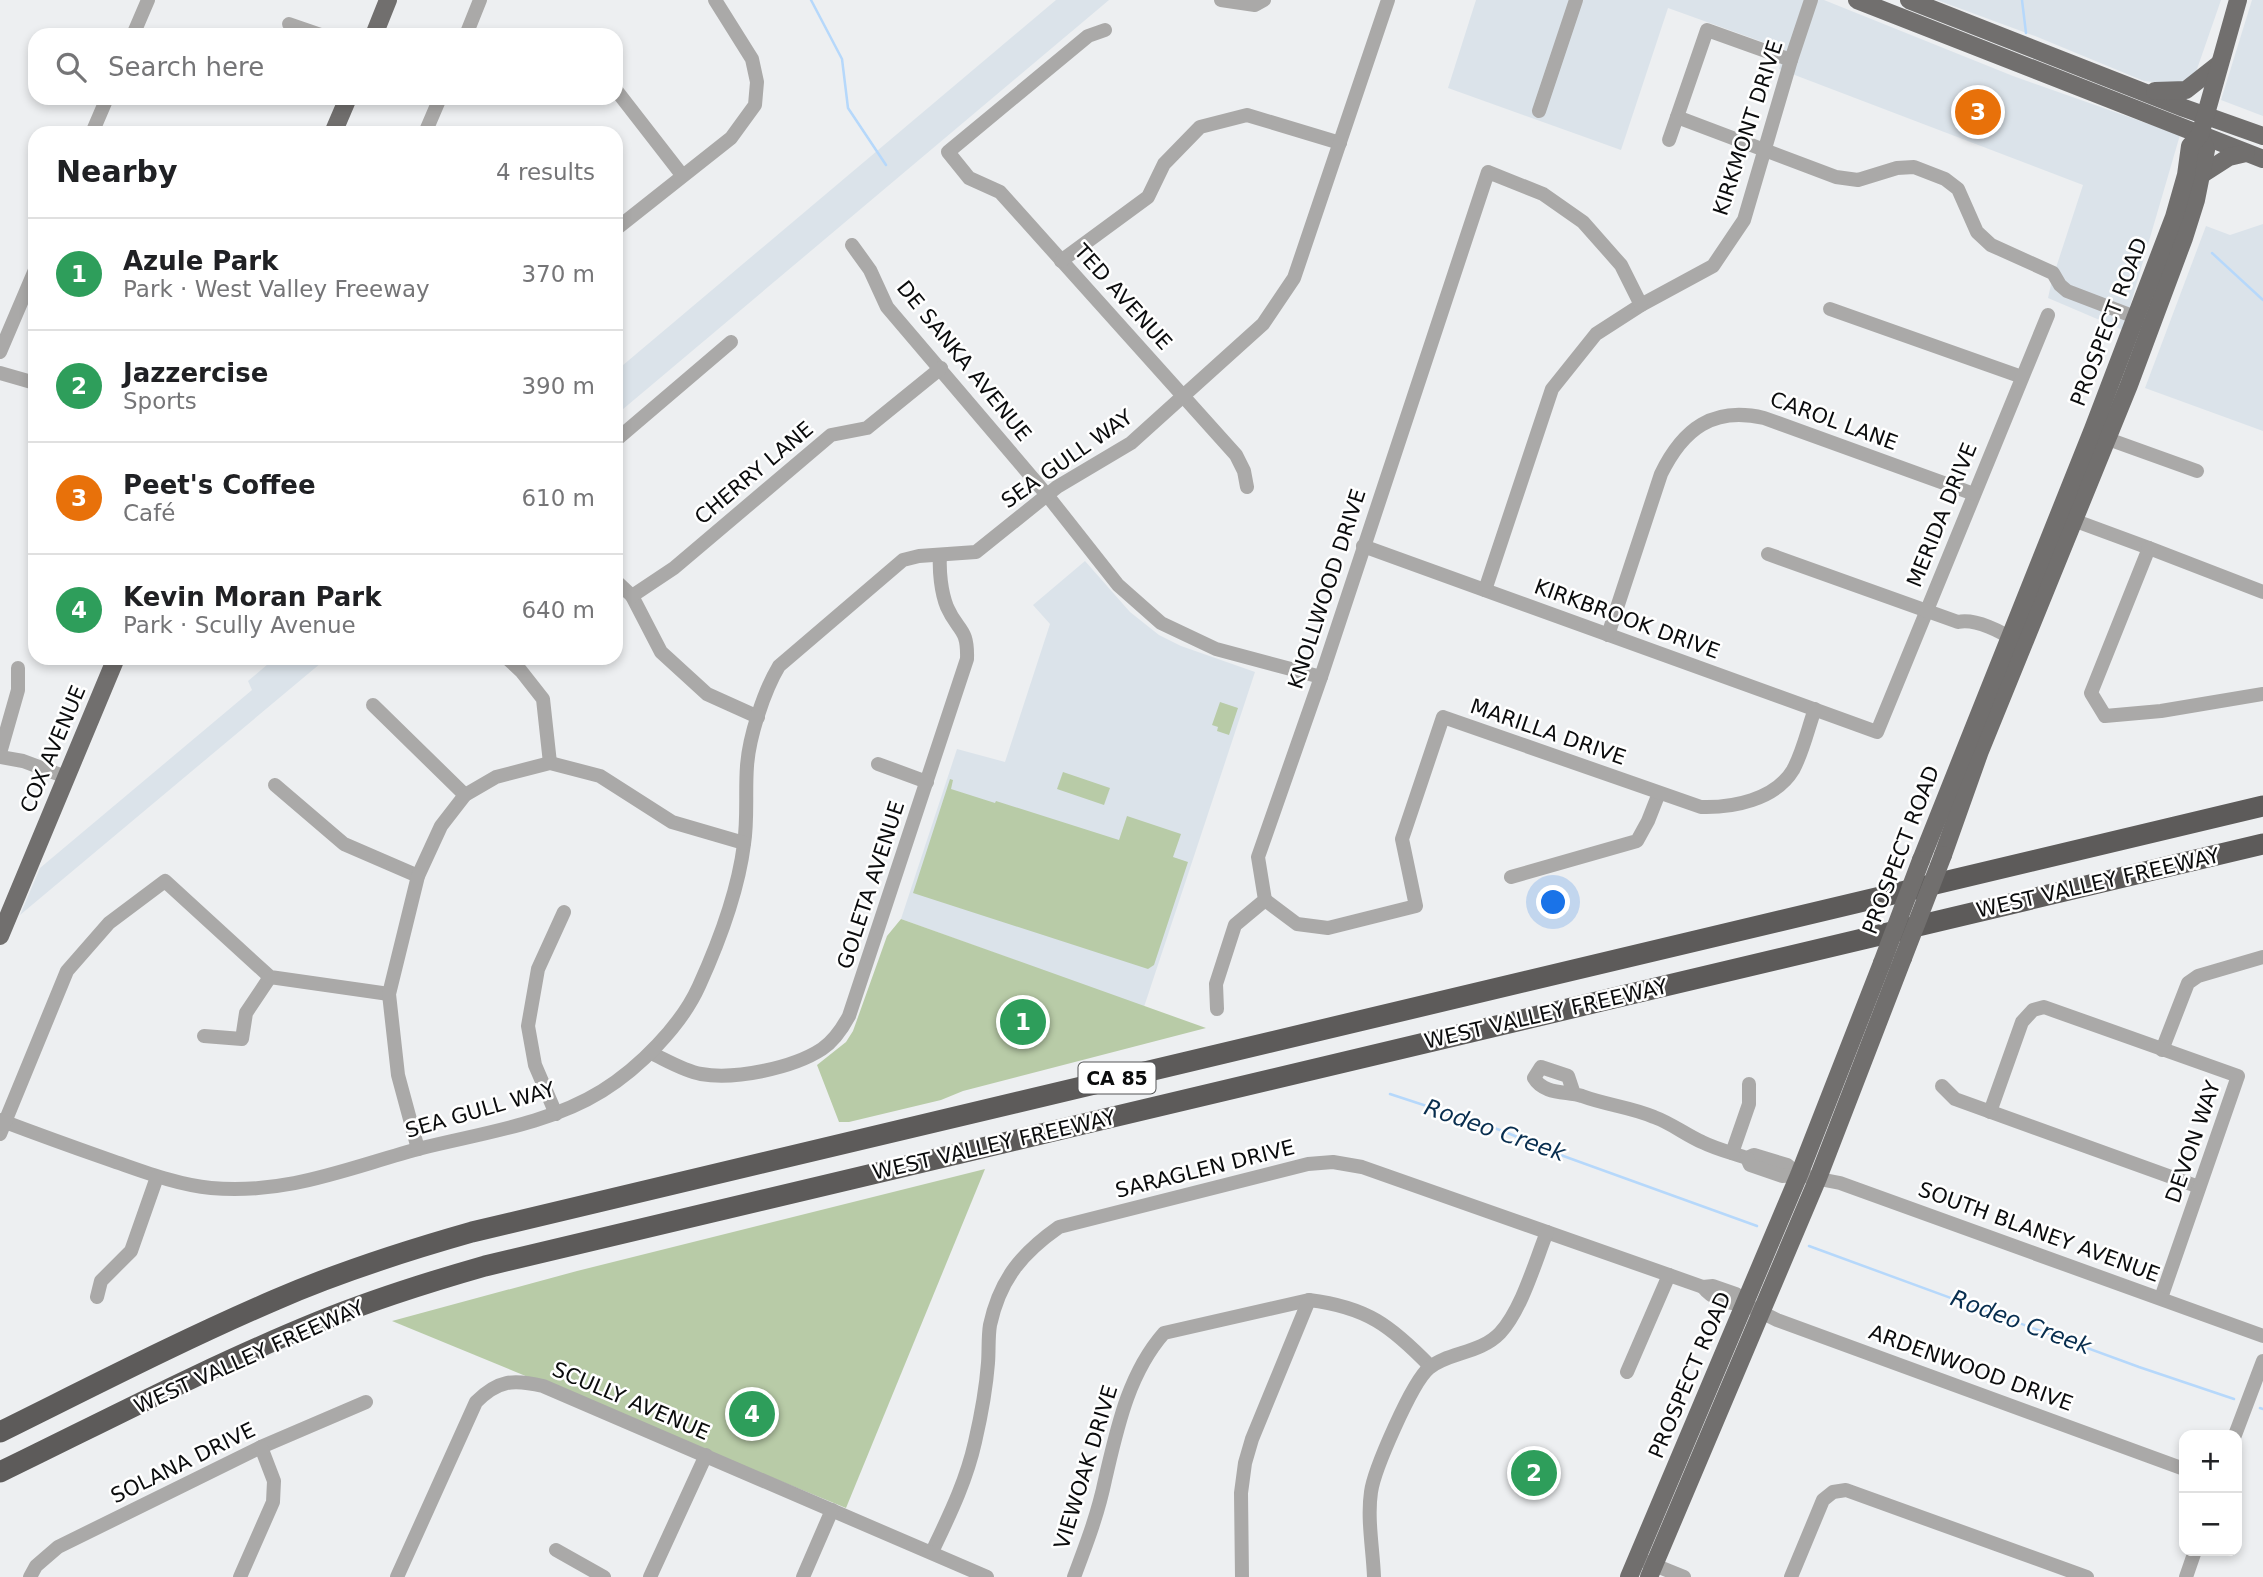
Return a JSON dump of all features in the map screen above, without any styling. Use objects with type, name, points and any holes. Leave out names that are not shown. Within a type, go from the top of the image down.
[{"type":"highway","name":"WEST VALLEY FREEWAY","points":[[0,1432],[193,1337],[275,1300],[383,1259],[472,1232],[2263,806]]},
{"type":"highway","name":"WEST VALLEY FREEWAY","points":[[0,1472],[289,1334],[357,1307],[475,1269],[2261,845]]},
{"type":"main road","points":[[377,28],[388,0]]},
{"type":"main road","points":[[1857,0],[2255,156]]},
{"type":"main road","points":[[1909,0],[2263,136]]},
{"type":"main road","name":"PROSPECT ROAD","points":[[1652,1571],[1762,1312],[1882,962],[1921,860],[2066,517],[2135,317],[2174,217],[2186,175],[2190,146],[2200,135],[2238,0]]},
{"type":"main road","points":[[2145,91],[2186,90],[2219,64]]},
{"type":"main road","points":[[336,126],[345,105]]},
{"type":"main road","name":"PROSPECT ROAD","points":[[2066,517],[2108,439],[2185,238],[2206,150],[2200,135]]},
{"type":"main road","points":[[2201,175],[2229,157],[2255,156]]},
{"type":"main road","name":"PROSPECT ROAD","points":[[1629,1577],[1745,1304],[1809,1177],[1903,958],[1980,751],[2012,643]]},
{"type":"main road","name":"COX AVENUE","points":[[0,936],[113,665]]},
{"type":"street","points":[[136,28],[148,0]]},
{"type":"street","points":[[469,28],[480,0]]},
{"type":"street","points":[[623,223],[731,138],[755,105],[757,82],[752,59],[715,0]]},
{"type":"street","points":[[1221,0],[1255,5],[1264,0]]},
{"type":"street","name":"SEA GULL WAY","points":[[2,1126],[157,1177],[209,1188],[262,1190],[312,1180],[418,1149],[556,1114],[601,1091],[651,1053],[666,1036],[697,989],[736,884],[744,843],[747,763],[758,717],[773,677],[795,651],[903,560],[919,556],[976,552],[1046,495],[1132,443],[1264,324],[1294,278],[1388,0]]},
{"type":"street","points":[[1539,111],[1576,0]]},
{"type":"street","name":"KIRKMONT DRIVE","points":[[1485,590],[1552,388],[1597,334],[1641,305],[1713,266],[1744,220],[1811,0]]},
{"type":"street","points":[[289,24],[301,28]]},
{"type":"street","name":"TED AVENUE","points":[[1105,30],[1088,36],[948,152],[969,178],[1000,192],[1184,396],[1236,455],[1244,471],[1247,487]]},
{"type":"street","points":[[1669,140],[1707,30],[1791,60]]},
{"type":"street","points":[[623,99],[682,175]]},
{"type":"street","points":[[95,126],[104,105]]},
{"type":"street","points":[[428,126],[437,105]]},
{"type":"street","points":[[1061,261],[1148,197],[1164,164],[1200,127],[1247,115],[1340,143]]},
{"type":"street","points":[[1677,117],[1836,177],[1858,180],[1897,168],[1914,167],[1945,179],[1958,189],[1977,232],[1991,245],[2053,273],[2067,291],[2135,317],[2140,328],[2138,338],[2144,346]]},
{"type":"street","name":"KNOLLWOOD DRIVE","points":[[1265,900],[1258,857],[1321,677],[1488,172],[1543,194],[1583,222],[1621,265],[1641,305]]},
{"type":"street","name":"DE SANKA AVENUE","points":[[852,245],[870,270],[887,307],[941,368],[1118,585],[1161,623],[1216,649],[1321,677]]},
{"type":"street","points":[[0,352],[28,286]]},
{"type":"street","points":[[1830,310],[2022,377]]},
{"type":"street","name":"MERIDA DRIVE","points":[[1877,732],[2048,315]]},
{"type":"street","points":[[623,434],[730,342]]},
{"type":"street","name":"CHERRY LANE","points":[[632,596],[674,568],[831,435],[867,428],[941,368]]},
{"type":"street","points":[[0,373],[28,381]]},
{"type":"street","name":"CAROL LANE","points":[[1608,635],[1661,474],[1670,456],[1699,424],[1717,417],[1739,414],[1764,418],[1974,494]]},
{"type":"street","points":[[2108,439],[2197,471]]},
{"type":"street","points":[[2066,517],[2263,592]]},
{"type":"street","name":"KIRKBROOK DRIVE","points":[[1363,546],[1877,732]]},
{"type":"street","points":[[2149,548],[2091,693],[2105,716],[2161,711],[2263,694]]},
{"type":"street","points":[[1769,554],[1958,621],[1966,620],[2012,643]]},
{"type":"street","name":"GOLETA AVENUE","points":[[651,1053],[700,1074],[731,1075],[804,1059],[838,1035],[852,1009],[967,659],[968,639],[947,606],[939,570],[940,555]]},
{"type":"street","points":[[623,588],[632,596],[661,652],[707,694],[758,717]]},
{"type":"street","points":[[515,665],[542,699],[550,763]]},
{"type":"street","points":[[18,668],[18,690],[0,755],[66,776]]},
{"type":"street","points":[[373,705],[465,795]]},
{"type":"street","name":"MARILLA DRIVE","points":[[1265,900],[1297,924],[1328,928],[1416,906],[1402,839],[1443,717],[1658,793],[1701,807],[1718,807],[1736,805],[1777,786],[1792,770],[1815,709]]},
{"type":"street","points":[[418,1149],[398,1075],[388,994],[418,876],[441,826],[465,795],[496,777],[550,763],[600,776],[672,821],[744,843]]},
{"type":"street","points":[[878,764],[927,782]]},
{"type":"street","points":[[275,785],[344,844],[418,876]]},
{"type":"street","points":[[1511,877],[1637,841],[1658,793]]},
{"type":"street","points":[[2,1126],[67,971],[109,923],[165,881],[270,977],[388,994]]},
{"type":"street","points":[[1217,1009],[1216,984],[1235,925],[1265,900]]},
{"type":"street","points":[[556,1114],[536,1065],[528,1026],[538,969],[564,912]]},
{"type":"street","points":[[1990,1112],[2022,1022],[2033,1010],[2044,1007],[2051,1009],[2162,1050],[2188,983],[2197,976],[2263,957]]},
{"type":"street","points":[[204,1036],[242,1040],[246,1013],[270,977]]},
{"type":"street","name":"DEVON WAY","points":[[2161,1298],[2238,1076],[2162,1050]]},
{"type":"street","points":[[1732,1153],[1749,1104],[1749,1084]]},
{"type":"street","points":[[1942,1086],[1955,1099],[2199,1187]]},
{"type":"street","name":"SOUTH BLANEY AVENUE","points":[[1574,1094],[1657,1117],[1701,1142],[1747,1158],[1754,1155],[1787,1165],[1809,1177],[1840,1183],[2263,1336]]},
{"type":"street","name":"SARAGLEN DRIVE","points":[[932,1552],[962,1487],[974,1445],[988,1364],[990,1326],[1001,1290],[1019,1260],[1034,1244],[1059,1227],[1308,1164],[1333,1162],[1362,1167],[1703,1287],[1713,1286],[1737,1294],[1745,1304]]},
{"type":"street","points":[[97,1297],[101,1281],[131,1251],[157,1177]]},
{"type":"street","points":[[1374,1577],[1370,1505],[1373,1480],[1411,1391],[1430,1367],[1477,1348],[1499,1334],[1517,1306],[1547,1232]]},
{"type":"street","points":[[1627,1372],[1669,1275]]},
{"type":"street","points":[[1242,1577],[1241,1493],[1245,1463],[1252,1438],[1309,1300]]},
{"type":"street","name":"VIEWOAK DRIVE","points":[[1074,1577],[1094,1521],[1120,1417],[1149,1350],[1164,1333],[1309,1300],[1333,1303],[1381,1322],[1402,1338],[1430,1367]]},
{"type":"street","name":"ARDENWOOD DRIVE","points":[[1745,1304],[1777,1320],[2179,1467]]},
{"type":"street","points":[[2237,1430],[2263,1361]]},
{"type":"street","name":"SCULLY AVENUE","points":[[397,1577],[476,1402],[488,1390],[503,1383],[523,1381],[543,1386],[987,1577]]},
{"type":"street","name":"SOLANA DRIVE","points":[[30,1577],[36,1566],[58,1547],[261,1447],[366,1402]]},
{"type":"street","points":[[240,1577],[273,1502],[274,1480],[261,1447]]},
{"type":"street","points":[[650,1577],[706,1455]]},
{"type":"street","points":[[1791,1577],[1823,1500],[1833,1492],[1846,1490],[2087,1577]]},
{"type":"street","points":[[803,1577],[832,1510]]},
{"type":"street","points":[[555,1550],[604,1577]]},
{"type":"street","points":[[2186,1577],[2193,1556]]},
{"type":"street","points":[[1637,1558],[1652,1571],[1684,1577]]},
{"type":"shaded area","points":[[1056,0],[1109,0],[623,409],[623,365]]},
{"type":"shaded area","points":[[1476,0],[1824,0],[2013,76],[2180,135],[2123,330],[2048,298],[2083,185],[1779,69],[1785,50],[1668,8],[1621,150],[1448,88]]},
{"type":"shaded area","points":[[1937,0],[2221,0],[2196,72],[2182,85],[2144,81],[2035,36]]},
{"type":"shaded area","points":[[2252,0],[2263,0],[2263,116],[2221,100]]},
{"type":"shaded area","points":[[2263,224],[2263,431],[2145,388],[2206,226],[2230,235]]},
{"type":"shaded area","points":[[1085,561],[1130,612],[1159,635],[1181,646],[1255,672],[1144,1007],[901,919],[957,749],[1005,762],[1050,624],[1033,605]]},
{"type":"shaded area","points":[[267,665],[319,665],[20,915],[40,868],[252,690],[248,681]]},
{"type":"green space","points":[[1220,702],[1238,708],[1229,735],[1217,731],[1218,727],[1212,725]]},
{"type":"green space","points":[[1063,772],[1110,788],[1104,805],[1057,789]]},
{"type":"green space","points":[[950,779],[953,780],[951,789],[1119,840],[1127,816],[1181,834],[1173,857],[1188,862],[1154,965],[1148,969],[913,893]]},
{"type":"green space","points":[[901,919],[1206,1028],[963,1091],[941,1100],[849,1122],[839,1122],[817,1065],[846,1042],[853,1031],[887,936]]},
{"type":"green space","points":[[985,1169],[846,1508],[392,1321],[577,1271]]},
{"type":"waterway","name":"Rodeo Creek","points":[[811,0],[842,59],[848,108],[886,165]]},
{"type":"waterway","points":[[2022,0],[2026,33]]},
{"type":"waterway","points":[[2212,253],[2263,300]]},
{"type":"waterway","name":"Rodeo Creek","points":[[1390,1094],[1503,1131],[1555,1153],[1757,1226]]},
{"type":"waterway","name":"Rodeo Creek","points":[[1809,1246],[2234,1399]]},
{"type":"place","name":"Peet's Coffee","points":[[1978,112]]},
{"type":"place","name":"Azule Park","points":[[1023,1022]]},
{"type":"place","name":"Kevin Moran Park","points":[[752,1414]]},
{"type":"place","name":"Jazzercise","points":[[1534,1473]]}]
